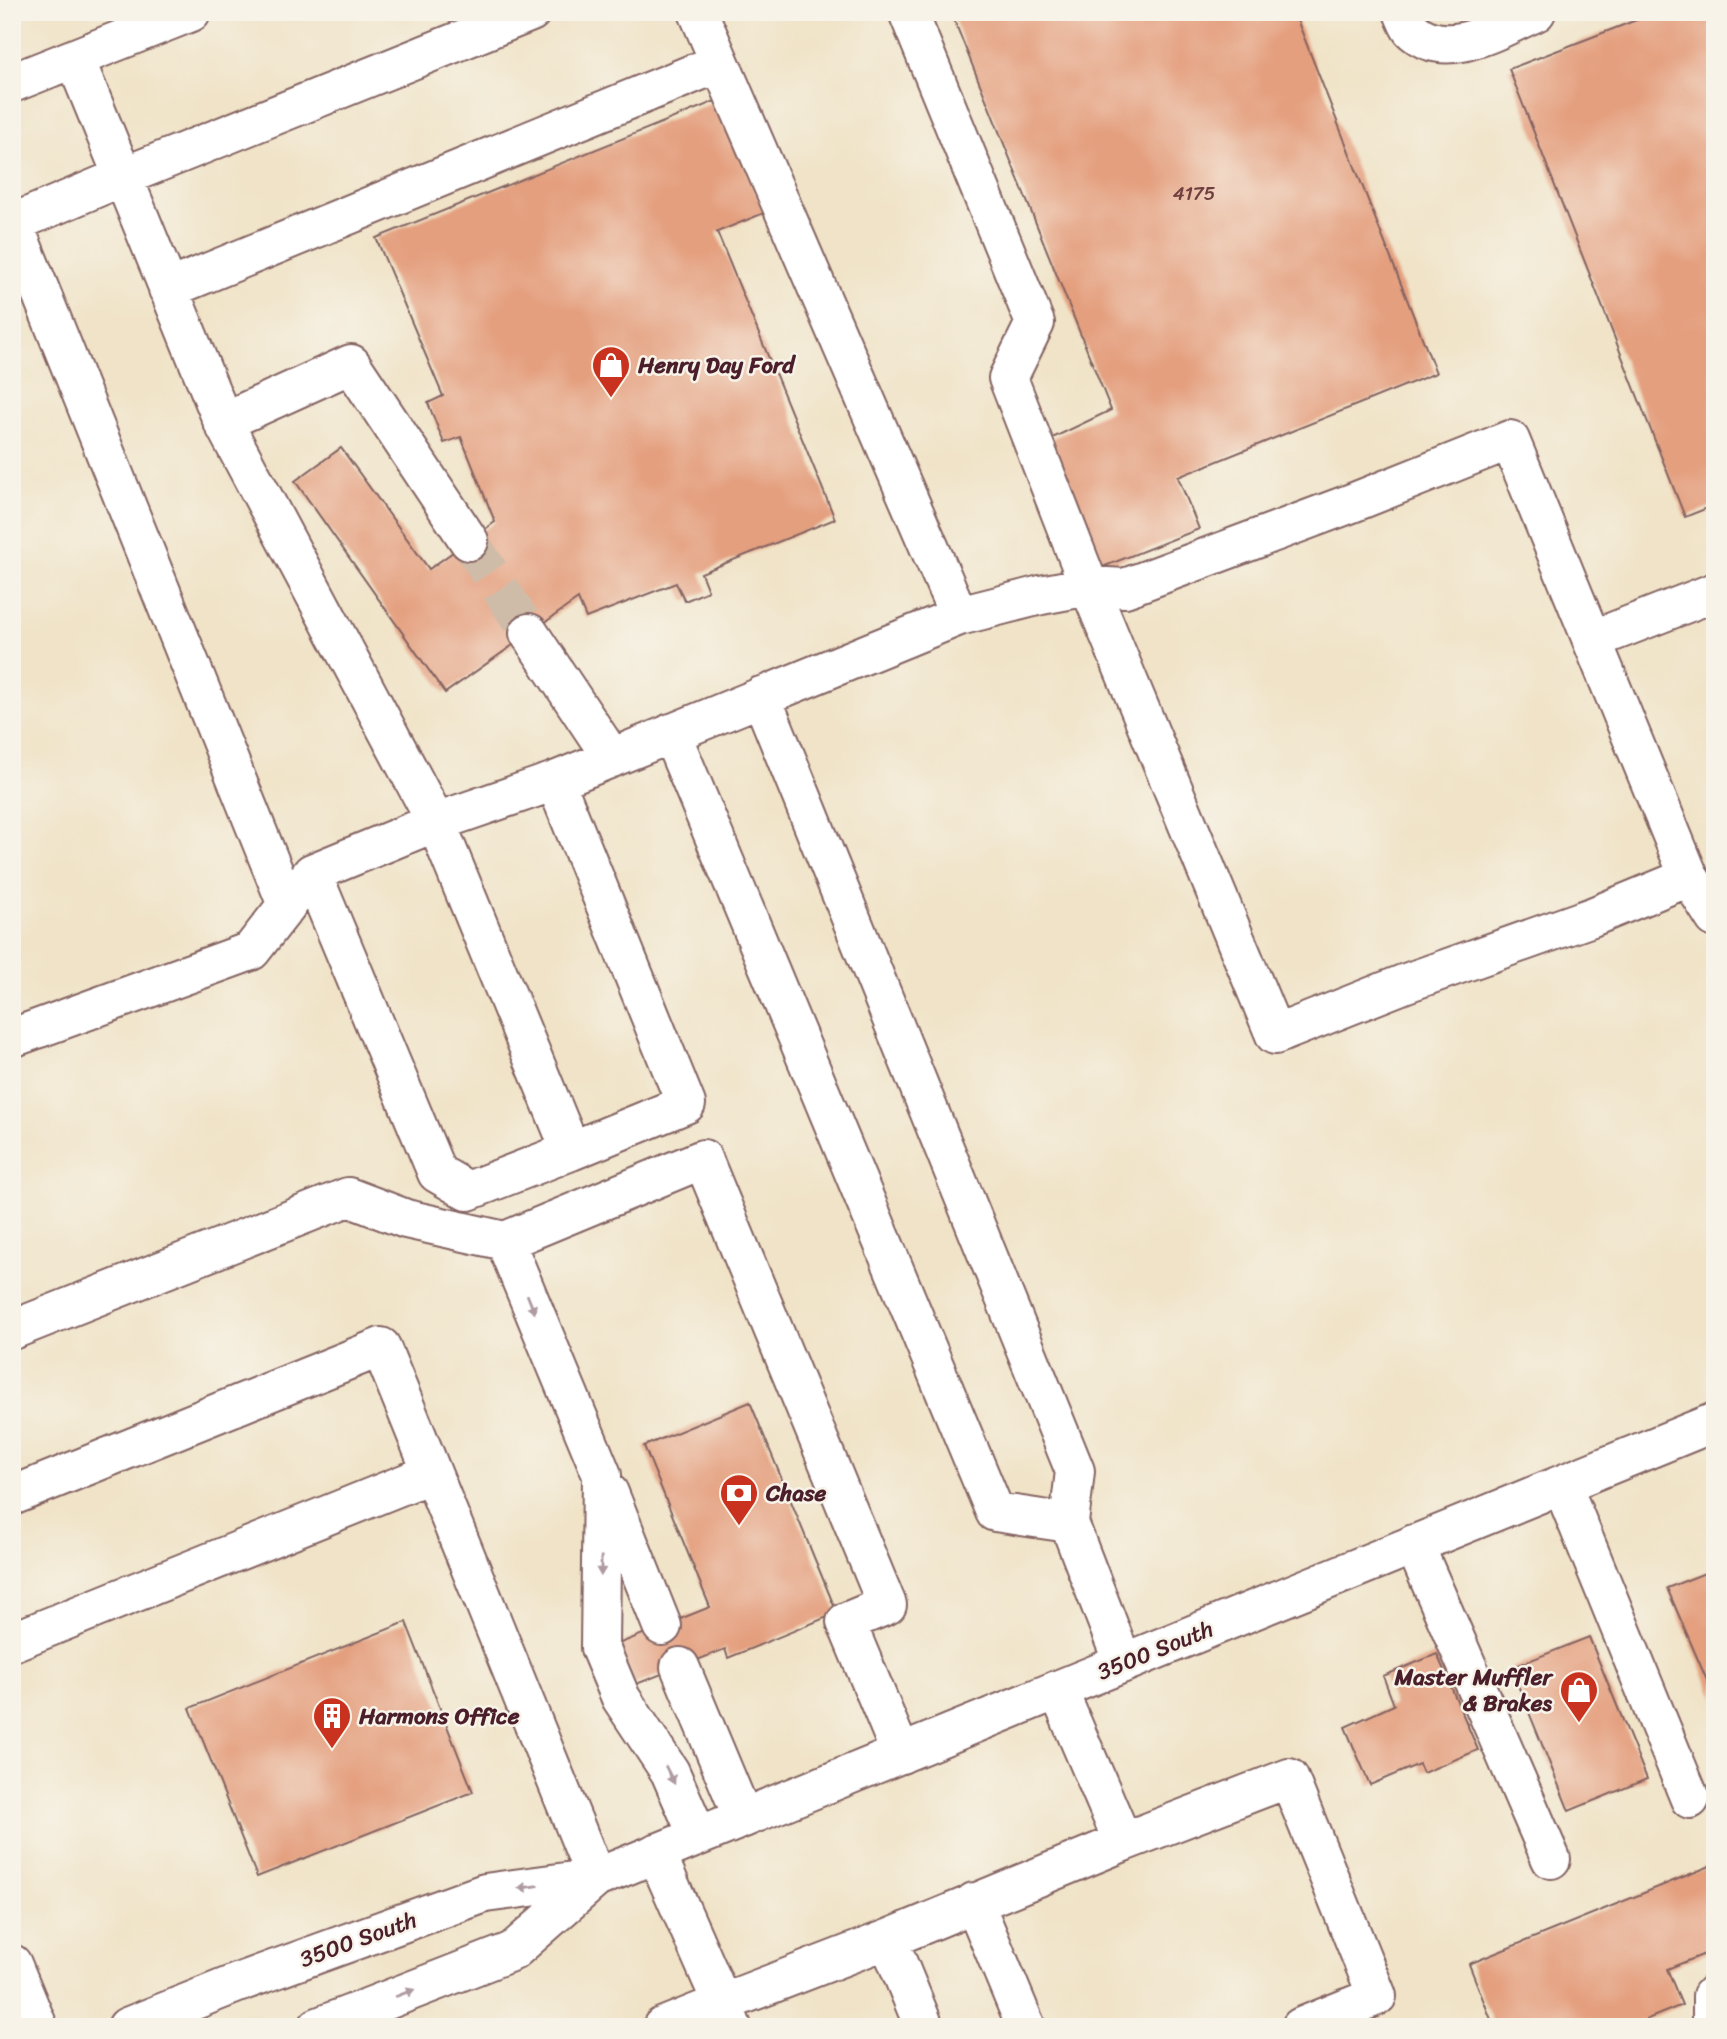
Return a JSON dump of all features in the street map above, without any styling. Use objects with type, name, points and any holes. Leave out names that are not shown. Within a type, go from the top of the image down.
[{"type":"main road","points":[[12,83],[191,12]]},
{"type":"main road","points":[[287,905],[13,223],[531,12]]},
{"type":"main road","points":[[698,12],[959,616]]},
{"type":"main road","points":[[908,12],[1035,323],[1008,378],[1090,586],[1275,1035],[1689,877]]},
{"type":"main road","points":[[1403,12],[1412,31],[1437,44],[1467,42],[1536,12]]},
{"type":"main road","points":[[75,59],[223,422],[436,822],[571,1151]]},
{"type":"main road","points":[[168,289],[719,63]]},
{"type":"main road","points":[[223,422],[351,364],[469,541]]},
{"type":"main road","points":[[12,1038],[251,951],[312,873],[436,822],[555,781],[959,616],[1041,595],[1090,586],[1125,588],[1340,508],[1510,440],[1689,877],[1715,918]]},
{"type":"main road","points":[[1592,640],[1715,592]]},
{"type":"main road","points":[[529,633],[612,758]]},
{"type":"main road","points":[[761,696],[1075,1471],[1069,1523],[1123,1663]]},
{"type":"main road","points":[[671,733],[995,1512],[1069,1523]]},
{"type":"main road","points":[[312,873],[437,1173],[468,1191],[686,1104],[555,781]]},
{"type":"main road","points":[[12,1330],[348,1197],[405,1219],[505,1241],[703,1159],[887,1605],[846,1622],[901,1754]]},
{"type":"main road","points":[[505,1241],[663,1626]]},
{"type":"main road","points":[[12,1496],[381,1347],[596,1878]]},
{"type":"main road","name":"3500 South","points":[[127,2027],[240,1982],[485,1893],[596,1878],[1715,1422]]},
{"type":"main road","points":[[12,1642],[432,1473]]},
{"type":"main road","points":[[602,1475],[600,1648],[621,1698],[670,1772],[698,1836]]},
{"type":"main road","points":[[1562,1485],[1690,1799]]},
{"type":"main road","points":[[1414,1544],[1551,1859]]},
{"type":"main road","points":[[680,1667],[743,1818]]},
{"type":"main road","points":[[1058,1690],[1123,1842]]},
{"type":"main road","points":[[662,2027],[727,2015],[888,1939],[974,1902],[1289,1778],[1377,1996],[1301,2027]]},
{"type":"main road","points":[[656,1853],[727,2015]]},
{"type":"main road","name":"3500 South","points":[[318,2027],[513,1951],[596,1878]]},
{"type":"main road","points":[[974,1902],[1026,2027]]},
{"type":"main road","points":[[888,1939],[924,2027]]},
{"type":"main road","points":[[12,1964],[38,2027]]},
{"type":"main road","points":[[1712,2027],[1712,1996],[1715,1993]]},
{"type":"building","points":[[951,12],[1294,12],[1436,373],[1178,477],[1199,529],[1095,570],[1044,442],[1111,410]]},
{"type":"building","points":[[1657,12],[1715,12],[1715,505],[1685,517],[1509,69]]},
{"type":"building","name":"Henry Day Ford","points":[[718,100],[764,213],[717,232],[835,519],[701,573],[708,591],[685,601],[676,583],[586,618],[578,599],[445,693],[295,481],[341,448],[429,569],[495,522],[461,437],[444,443],[428,403],[443,396],[376,238]]},
{"type":"building","name":"Chase","points":[[750,1402],[837,1613],[728,1658],[725,1649],[634,1685],[618,1644],[710,1607],[644,1446]]},
{"type":"building","points":[[1715,1569],[1715,1699],[1667,1588]]},
{"type":"building","name":"Harmons Office","points":[[406,1622],[473,1792],[257,1877],[190,1708]]},
{"type":"building","name":"Master Muffler & Brakes","points":[[1589,1637],[1647,1779],[1569,1811],[1511,1668]]},
{"type":"building","points":[[1437,1654],[1478,1750],[1423,1773],[1419,1764],[1370,1785],[1345,1727],[1394,1705],[1383,1676]]},
{"type":"building","points":[[1715,1864],[1715,1950],[1667,1969],[1682,2005],[1628,2027],[1494,2027],[1469,1964]]},
{"type":"tunnel","points":[[469,541],[529,633]]},
{"type":"place","name":"Henry Day Ford","points":[[611,399]]},
{"type":"place","name":"Chase","points":[[739,1527]]},
{"type":"place","name":"Master Muffler & Brakes","points":[[1579,1724]]},
{"type":"place","name":"Harmons Office","points":[[332,1750]]}]
